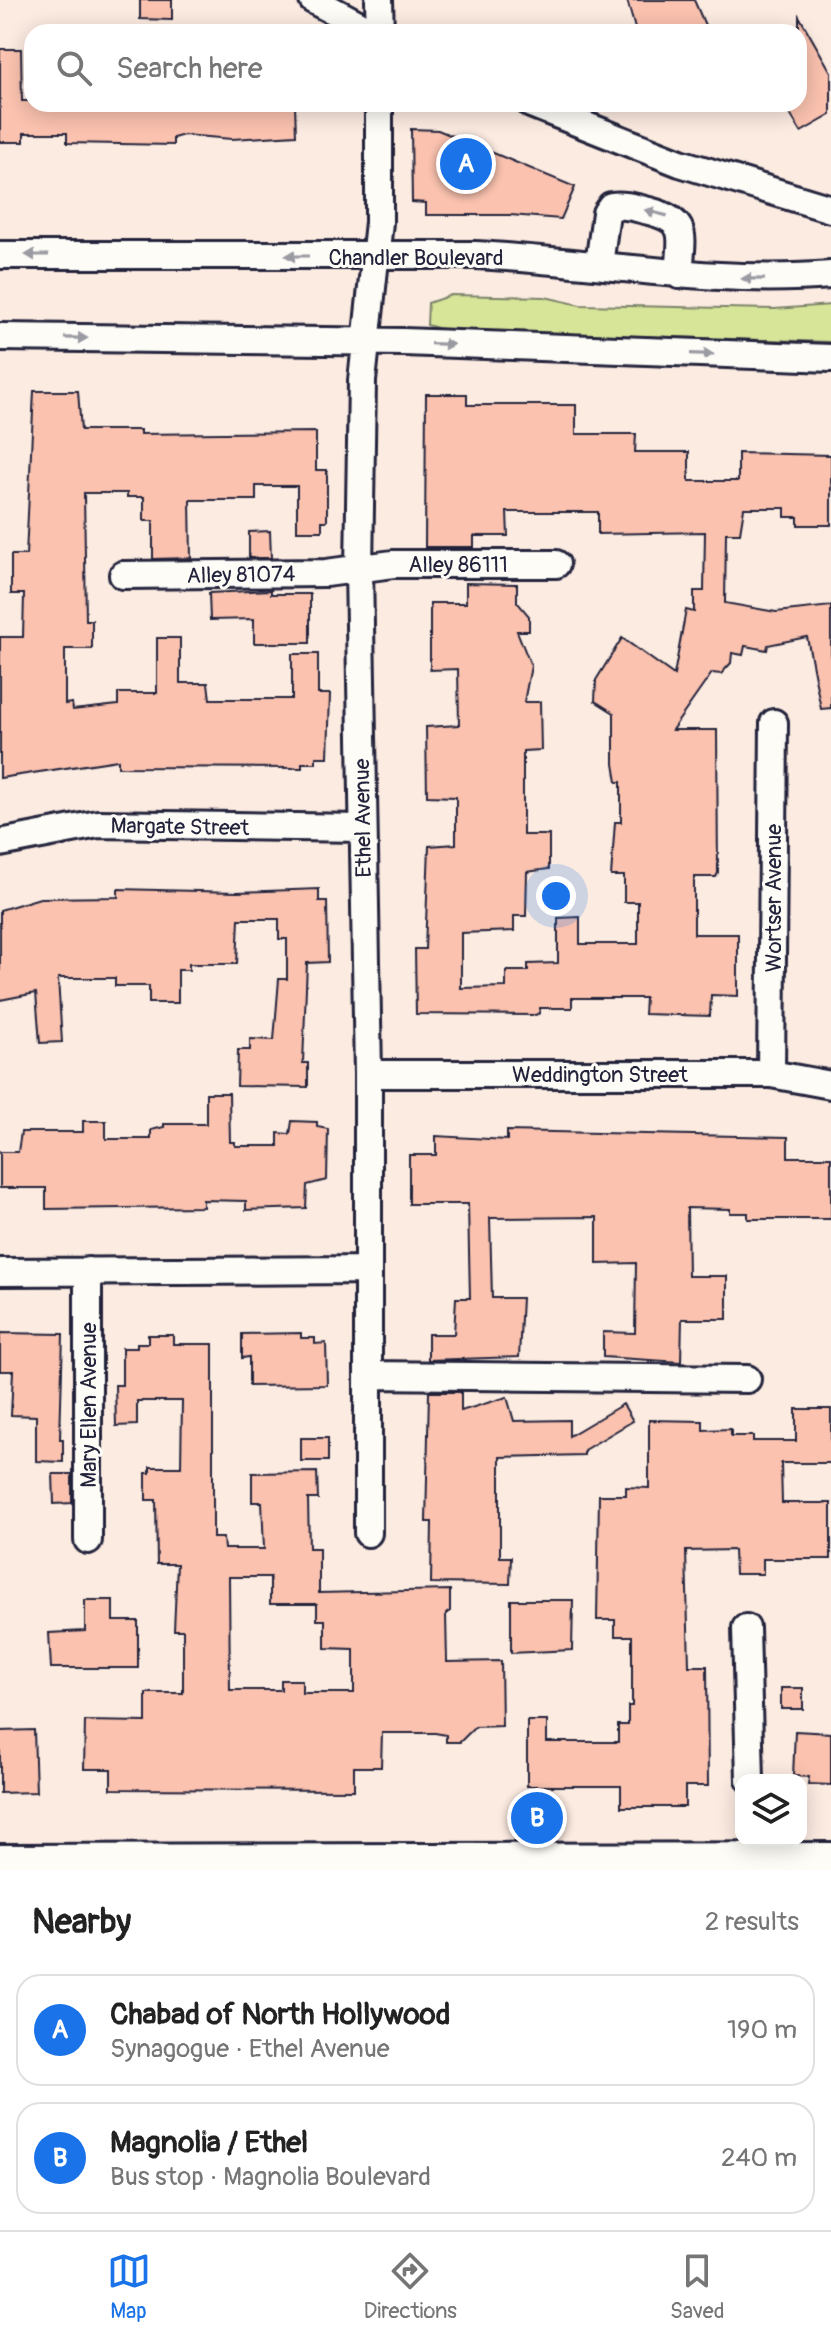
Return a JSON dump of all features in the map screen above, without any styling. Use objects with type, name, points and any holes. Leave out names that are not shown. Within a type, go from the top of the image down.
[{"type":"main road","points":[[0,1861],[385,1864],[750,1849],[831,1859]]},
{"type":"street","points":[[313,0],[358,24]]},
{"type":"street","points":[[379,0],[380,24]]},
{"type":"street","name":"Ethel Avenue","points":[[368,1533],[368,1074],[359,569],[364,341],[379,222],[379,112]]},
{"type":"street","points":[[551,112],[680,163],[831,209]]},
{"type":"street","points":[[599,265],[606,213],[611,206],[624,205],[672,217],[680,226],[679,275]]},
{"type":"street","name":"Chandler Boulevard","points":[[0,255],[475,255],[679,275],[775,280],[831,275]]},
{"type":"street","points":[[0,337],[364,341],[831,358]]},
{"type":"street","name":"Alley 86111","points":[[359,569],[393,564],[556,564]]},
{"type":"street","name":"Alley 81074","points":[[123,575],[326,573],[359,569]]},
{"type":"street","name":"Wortser Avenue","points":[[771,1074],[774,723]]},
{"type":"street","name":"Margate Street","points":[[0,843],[98,824],[362,828]]},
{"type":"street","name":"Weddington Street","points":[[368,1074],[771,1074],[831,1085]]},
{"type":"street","points":[[0,1272],[368,1270]]},
{"type":"street","name":"Mary Ellen Avenue","points":[[88,1271],[88,1540]]},
{"type":"street","points":[[368,1375],[747,1379]]},
{"type":"street","points":[[746,1628],[750,1774]]},
{"type":"green space","points":[[451,295],[545,297],[580,305],[774,309],[831,305],[831,342],[445,330],[427,325],[428,303]]},
{"type":"building","points":[[140,0],[172,0],[172,20],[140,19]]},
{"type":"building","points":[[627,0],[694,0],[704,24],[634,24]]},
{"type":"building","points":[[807,30],[831,72],[831,115],[801,132],[789,112],[807,112]]},
{"type":"building","points":[[0,49],[21,49],[24,112],[295,112],[296,135],[232,139],[184,135],[173,138],[173,145],[67,143],[67,133],[24,133],[24,142],[0,142]]},
{"type":"building","points":[[411,129],[438,130],[575,187],[561,219],[510,215],[426,215],[426,203],[412,202]]},
{"type":"building","points":[[34,391],[78,391],[81,430],[140,430],[140,434],[316,432],[316,470],[327,470],[327,521],[322,521],[322,531],[297,531],[297,486],[256,486],[256,500],[190,500],[191,558],[153,559],[153,521],[144,521],[144,497],[127,497],[127,493],[84,493],[86,620],[92,620],[92,649],[65,649],[65,704],[72,703],[73,710],[118,705],[118,693],[157,693],[157,638],[180,638],[180,683],[208,683],[210,699],[292,699],[292,654],[318,654],[318,694],[330,694],[328,757],[316,757],[316,763],[302,763],[302,768],[118,767],[118,760],[0,778],[0,637],[23,637],[24,594],[11,594],[11,555],[26,555]]},
{"type":"building","points":[[426,394],[467,394],[467,405],[576,405],[576,434],[636,434],[635,452],[689,452],[689,481],[738,481],[738,453],[831,455],[831,525],[798,525],[798,517],[785,517],[785,508],[744,508],[740,533],[726,533],[725,603],[776,612],[831,606],[831,708],[821,709],[807,637],[768,645],[767,650],[745,646],[743,655],[732,653],[731,663],[721,674],[712,673],[672,730],[717,730],[718,873],[716,877],[694,877],[694,934],[738,934],[738,996],[711,995],[710,1016],[644,1014],[645,998],[572,998],[572,1008],[540,1008],[540,1013],[535,1015],[416,1014],[415,949],[425,949],[429,846],[456,844],[456,797],[427,796],[426,727],[459,725],[458,669],[430,670],[430,603],[466,603],[466,583],[517,584],[517,602],[529,616],[529,631],[517,631],[531,666],[524,702],[540,702],[541,750],[523,751],[523,835],[549,835],[549,869],[527,872],[526,916],[514,916],[514,931],[461,933],[461,988],[506,987],[506,971],[528,971],[528,964],[558,963],[558,918],[580,917],[580,944],[638,944],[638,902],[624,902],[624,876],[611,876],[615,822],[621,822],[621,782],[617,782],[614,764],[614,713],[595,701],[596,680],[622,638],[674,675],[686,610],[694,612],[694,591],[704,591],[705,532],[598,534],[598,512],[507,512],[508,536],[474,536],[474,547],[425,547]]},
{"type":"building","points":[[270,531],[271,558],[249,558],[249,532]]},
{"type":"building","points":[[271,590],[271,594],[310,594],[310,643],[254,643],[254,619],[210,620],[209,593]]},
{"type":"building","points":[[118,889],[237,892],[319,889],[319,901],[327,901],[328,962],[307,963],[303,1063],[308,1063],[308,1087],[237,1086],[238,1050],[250,1050],[250,1039],[274,1040],[279,979],[287,979],[287,939],[279,939],[279,919],[239,919],[237,964],[189,964],[189,970],[178,970],[178,1003],[149,1003],[149,986],[115,986],[115,978],[58,978],[62,1042],[40,1043],[36,993],[0,1000],[0,910],[40,898],[118,897]]},
{"type":"building","points":[[206,1093],[229,1093],[230,1142],[235,1142],[235,1146],[278,1146],[278,1133],[290,1134],[292,1121],[317,1122],[317,1127],[328,1129],[327,1180],[307,1185],[306,1208],[246,1210],[246,1201],[203,1200],[203,1207],[46,1209],[46,1188],[0,1188],[0,1152],[18,1152],[21,1132],[83,1132],[83,1121],[106,1121],[106,1139],[151,1139],[151,1130],[164,1127],[164,1124],[206,1124]]},
{"type":"building","points":[[507,1131],[788,1137],[788,1157],[831,1157],[831,1219],[748,1219],[748,1213],[730,1213],[730,1209],[687,1208],[688,1276],[727,1276],[727,1319],[682,1319],[681,1362],[603,1357],[603,1332],[635,1333],[636,1263],[597,1264],[597,1217],[490,1218],[492,1298],[522,1298],[519,1357],[428,1360],[428,1334],[454,1334],[456,1298],[470,1298],[468,1204],[409,1204],[409,1155],[436,1155],[436,1136],[507,1140]]},
{"type":"building","points":[[0,1333],[63,1334],[60,1439],[63,1439],[63,1462],[36,1461],[36,1416],[11,1415],[13,1371],[0,1371]]},
{"type":"building","points":[[301,1333],[301,1338],[315,1338],[315,1344],[326,1343],[327,1385],[249,1386],[249,1357],[242,1358],[242,1334]]},
{"type":"building","points":[[148,1335],[173,1335],[173,1344],[213,1344],[213,1538],[223,1538],[224,1549],[264,1549],[262,1502],[252,1502],[252,1473],[317,1472],[318,1499],[308,1499],[309,1548],[319,1548],[319,1593],[450,1590],[450,1611],[446,1614],[447,1662],[501,1661],[502,1726],[475,1727],[460,1742],[446,1742],[446,1735],[435,1733],[382,1733],[381,1767],[354,1767],[354,1790],[111,1789],[111,1769],[84,1769],[85,1721],[146,1722],[146,1693],[183,1693],[183,1630],[174,1630],[177,1564],[157,1564],[156,1500],[146,1500],[146,1473],[150,1473],[150,1467],[181,1467],[182,1401],[137,1401],[137,1425],[116,1426],[115,1385],[122,1385],[122,1348],[137,1348],[137,1343],[148,1343]],"holes":[[[229,1577],[270,1577],[270,1604],[317,1604],[317,1620],[325,1620],[325,1648],[354,1649],[354,1693],[302,1693],[302,1680],[281,1680],[281,1690],[230,1690]]]},
{"type":"building","points":[[429,1392],[461,1392],[461,1411],[507,1397],[514,1421],[569,1420],[569,1436],[623,1404],[633,1421],[584,1450],[584,1455],[500,1457],[500,1557],[511,1557],[510,1584],[431,1583],[432,1522],[426,1522]]},
{"type":"building","points":[[796,1409],[831,1409],[831,1463],[781,1463],[782,1503],[831,1503],[831,1559],[763,1559],[763,1574],[735,1574],[734,1550],[686,1551],[689,1666],[707,1666],[708,1786],[685,1786],[685,1807],[621,1807],[621,1786],[527,1786],[527,1721],[547,1721],[547,1742],[618,1742],[618,1725],[628,1725],[628,1706],[632,1706],[632,1636],[615,1636],[615,1620],[597,1620],[599,1495],[626,1495],[626,1487],[649,1488],[649,1420],[703,1421],[703,1430],[731,1429],[731,1436],[753,1436],[753,1441],[796,1441]]},
{"type":"building","points":[[301,1438],[328,1438],[328,1461],[301,1461]]},
{"type":"building","points":[[53,1474],[72,1474],[72,1503],[54,1504]]},
{"type":"building","points":[[85,1600],[113,1600],[113,1621],[138,1621],[138,1668],[51,1668],[49,1633],[85,1631]]},
{"type":"building","points":[[511,1600],[573,1600],[572,1650],[511,1653]]},
{"type":"building","points":[[781,1688],[803,1688],[803,1709],[781,1709]]},
{"type":"building","points":[[34,1730],[36,1792],[0,1793],[0,1731]]},
{"type":"building","points":[[795,1731],[831,1733],[831,1785],[808,1784],[807,1774],[793,1774]]},
{"type":"place","name":"Chabad of North Hollywood","points":[[466,164]]},
{"type":"place","name":"Magnolia / Ethel","points":[[537,1818]]}]
